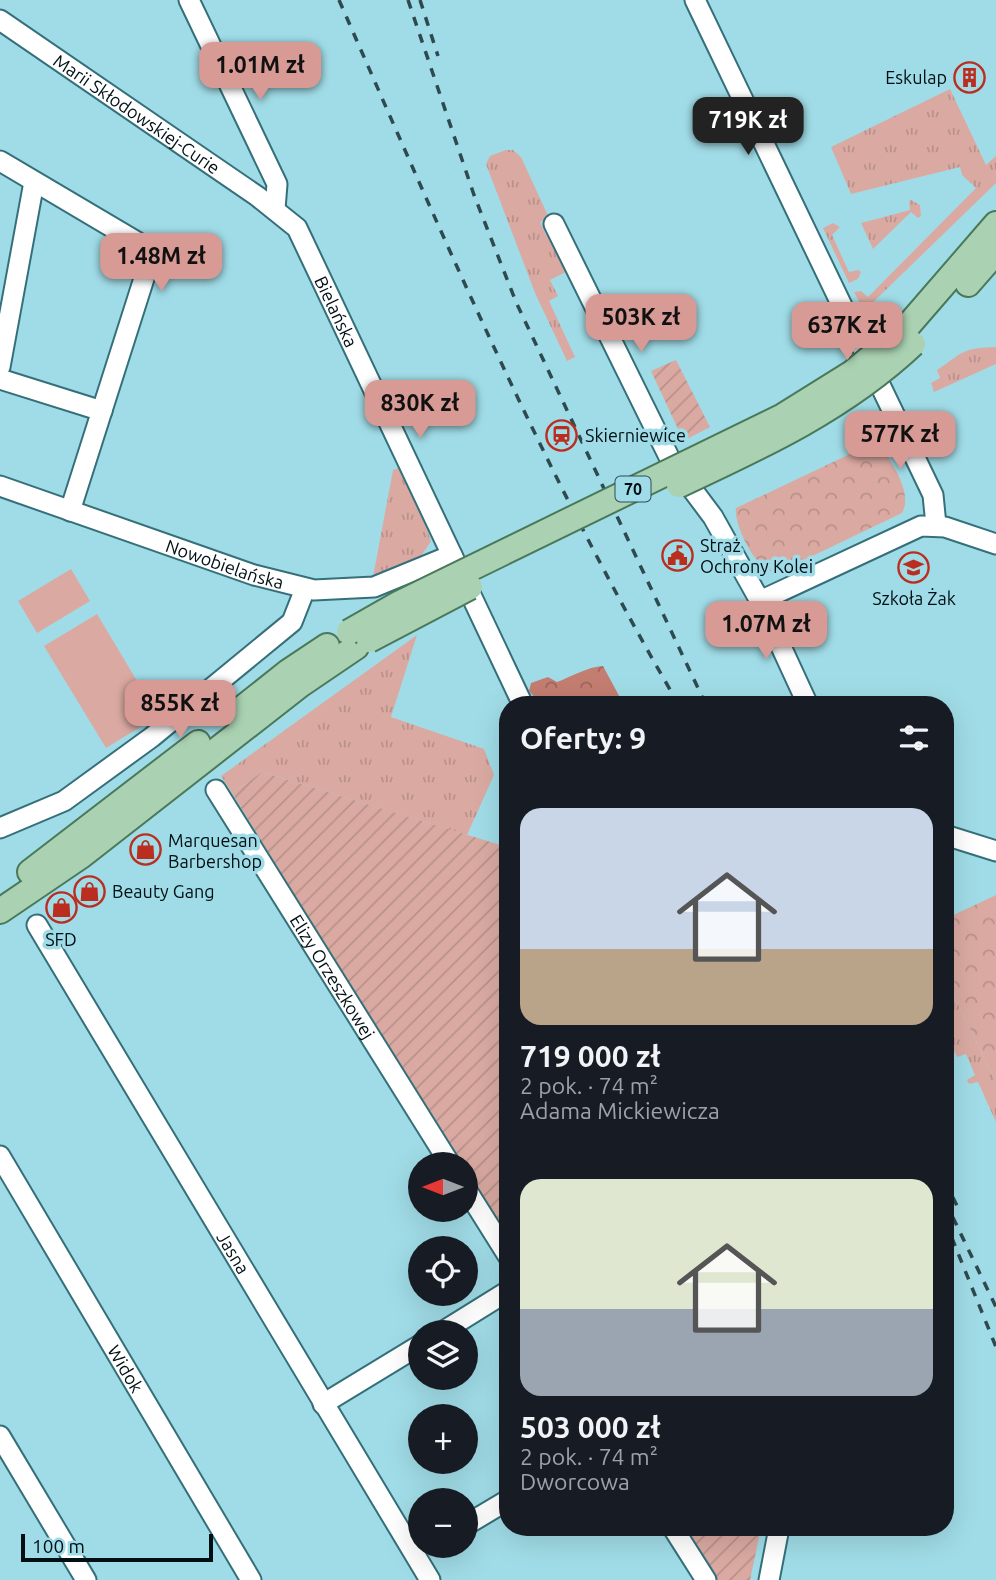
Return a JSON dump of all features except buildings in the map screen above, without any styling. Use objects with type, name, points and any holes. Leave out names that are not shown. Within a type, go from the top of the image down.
[{"type":"main road","name":"70","points":[[910,336],[996,224]]},
{"type":"main road","name":"70","points":[[0,891],[45,860],[288,672],[805,424],[863,386],[996,251]]},
{"type":"main road","name":"70","points":[[0,911],[81,856],[300,685],[352,640]]},
{"type":"street","points":[[189,0],[277,184],[275,209]]},
{"type":"street","points":[[695,0],[923,473],[936,502],[936,525]]},
{"type":"street","name":"Marii Skłodowskiej-Curie","points":[[0,20],[275,209]]},
{"type":"street","points":[[0,161],[137,243],[146,253],[147,269],[70,511]]},
{"type":"street","points":[[0,367],[34,182]]},
{"type":"street","name":"Bielańska","points":[[275,209],[302,236],[519,696]]},
{"type":"street","points":[[554,224],[671,461],[692,493],[711,513],[760,601],[804,696]]},
{"type":"street","points":[[0,379],[102,411]]},
{"type":"street","name":"Nowobielańska","points":[[0,486],[254,575],[305,589],[335,591],[374,587],[452,555]]},
{"type":"street","points":[[760,601],[910,530],[936,525],[996,544]]},
{"type":"street","points":[[0,828],[64,801],[152,737],[292,622],[305,589]]},
{"type":"street","name":"Elizy Orzeszkowej","points":[[216,790],[442,1152]]},
{"type":"street","points":[[954,838],[996,852]]},
{"type":"street","name":"Jasna","points":[[37,925],[323,1404],[408,1528]]},
{"type":"street","name":"Widok","points":[[0,1156],[251,1580]]},
{"type":"street","points":[[478,1208],[499,1242]]},
{"type":"street","points":[[461,1320],[499,1297]]},
{"type":"street","points":[[323,1404],[408,1352]]},
{"type":"street","points":[[0,1436],[86,1580]]},
{"type":"street","points":[[478,1518],[499,1505]]},
{"type":"street","points":[[678,1536],[706,1580]]},
{"type":"street","points":[[769,1580],[777,1536]]},
{"type":"street","name":"Jasna","points":[[425,1558],[430,1580]]},
{"type":"green space","points":[[950,89],[986,165],[996,156],[996,183],[864,311],[854,292],[861,291],[868,297],[976,188],[962,175],[960,167],[851,194],[831,147]]},
{"type":"green space","points":[[513,150],[521,157],[549,218],[540,222],[546,235],[551,234],[568,271],[550,280],[558,296],[549,301],[575,357],[567,361],[535,293],[486,164],[490,156]]},
{"type":"green space","points":[[911,200],[920,205],[921,216],[918,218],[911,212],[873,249],[861,223],[910,210]]},
{"type":"green space","points":[[833,223],[840,227],[832,235],[849,272],[861,272],[858,279],[849,283],[823,228]]},
{"type":"green space","points":[[996,347],[996,364],[934,392],[931,383],[940,378],[937,370],[964,352]]},
{"type":"green space","points":[[676,360],[710,427],[687,439],[681,428],[678,429],[651,371]]},
{"type":"green space","points":[[871,444],[882,448],[900,479],[905,497],[902,513],[779,572],[771,572],[763,567],[743,537],[736,508]]},
{"type":"green space","points":[[398,468],[431,541],[420,558],[373,577],[393,470]]},
{"type":"green space","points":[[71,569],[90,601],[37,633],[18,601]]},
{"type":"green space","points":[[97,614],[158,716],[106,748],[44,646]]},
{"type":"green space","points":[[417,635],[391,717],[484,749],[494,775],[467,835],[262,772],[232,793],[221,776]]},
{"type":"green space","points":[[603,666],[619,696],[533,696],[529,691],[531,683],[548,677],[557,682]]},
{"type":"green space","points":[[262,772],[499,845],[499,1231],[478,1195],[478,1152],[452,1152],[232,793]]},
{"type":"green space","points":[[996,895],[996,1083],[954,996],[954,915]]},
{"type":"green space","points":[[954,996],[996,1083],[996,1122],[978,1082],[969,1084],[967,1080],[975,1075],[966,1054],[957,1057],[954,1050]]},
{"type":"green space","points":[[688,1536],[759,1536],[750,1580],[715,1580]]},
{"type":"railway","points":[[339,0],[458,269],[541,446],[585,534],[674,696]]},
{"type":"railway","points":[[408,0],[474,195],[516,302],[702,696]]},
{"type":"railway","points":[[420,0],[438,56]]},
{"type":"railway","points":[[954,1200],[958,1208]]},
{"type":"railway","points":[[954,1220],[996,1307]]},
{"type":"railway","points":[[954,1243],[996,1347]]},
{"type":"place","name":"Eskulap","points":[[970,77]]},
{"type":"place","name":"Skierniewice","points":[[562,435]]},
{"type":"place","name":"Straż Ochrony Kolei","points":[[677,555]]},
{"type":"place","name":"Szkoła Żak","points":[[914,567]]},
{"type":"place","name":"Marquesan Barbershop","points":[[145,850]]},
{"type":"place","name":"Beauty Gang","points":[[89,891]]},
{"type":"place","name":"SFD","points":[[61,908]]}]
